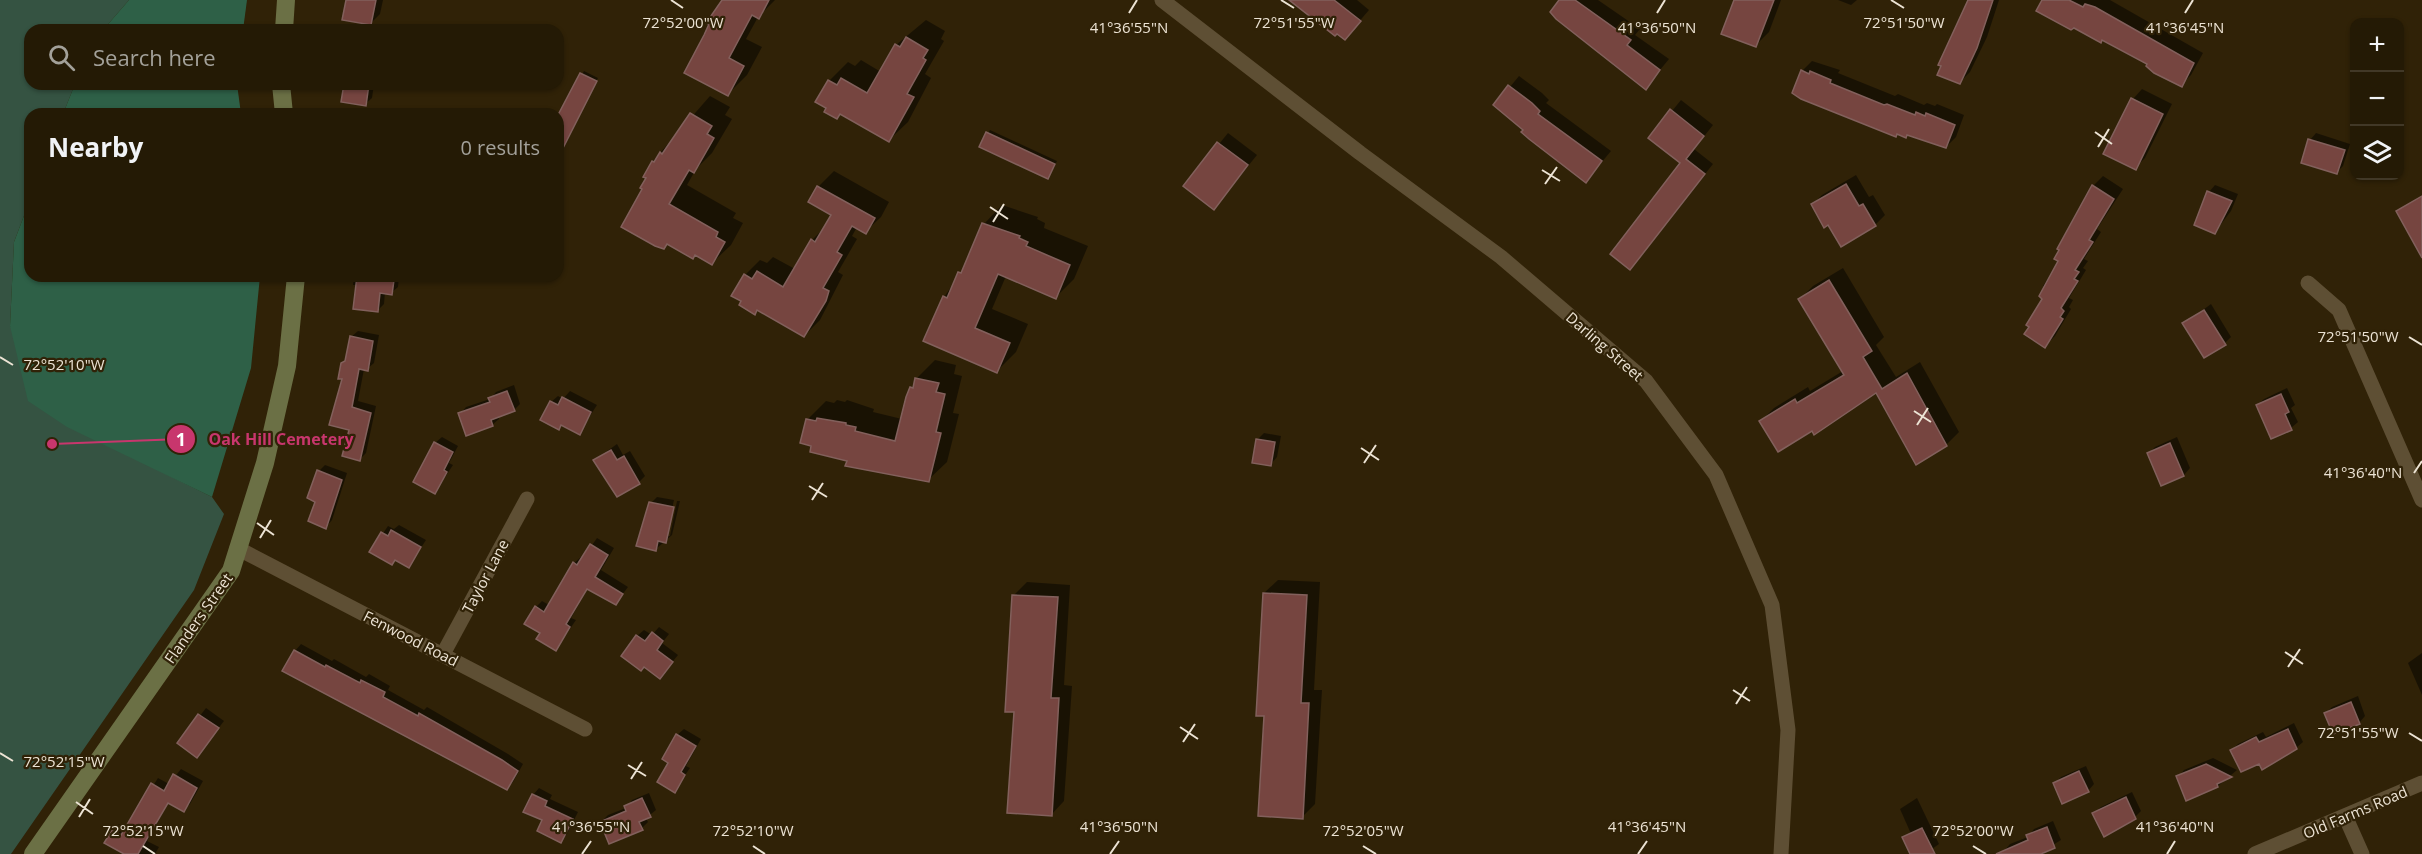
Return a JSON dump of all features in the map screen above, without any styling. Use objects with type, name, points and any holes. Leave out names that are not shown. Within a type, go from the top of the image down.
[{"type":"street","points":[[284,24],[286,0]]},
{"type":"street","name":"Darling Street","points":[[1162,0],[1360,153],[1501,257],[1646,381],[1716,476],[1772,606],[1788,730],[1781,854]]},
{"type":"street","points":[[282,90],[283,108]]},
{"type":"street","name":"Flanders Street","points":[[33,854],[231,571],[265,462],[287,366],[295,282]]},
{"type":"street","points":[[2308,283],[2339,310],[2422,500]]},
{"type":"street","name":"Taylor Lane","points":[[443,654],[527,499]]},
{"type":"street","name":"Fenwood Road","points":[[237,548],[585,729]]},
{"type":"street","name":"Old Farms Road","points":[[2255,854],[2346,818],[2422,783]]},
{"type":"street","points":[[2346,818],[2362,854]]},
{"type":"green space","points":[[0,0],[129,0],[108,24],[24,24],[24,90],[73,90],[65,108],[24,108],[24,216],[14,242],[10,326],[140,461],[212,497],[224,514],[194,590],[11,854],[0,854]]},
{"type":"green space","points":[[129,0],[247,0],[244,24],[108,24]]},
{"type":"green space","points":[[73,90],[238,90],[240,108],[65,108]]},
{"type":"green space","points":[[24,216],[24,282],[259,282],[251,368],[212,497],[67,427],[28,401],[10,326],[14,242]]},
{"type":"building","points":[[346,0],[376,0],[371,24],[342,20]]},
{"type":"building","points":[[722,0],[769,0],[759,19],[752,15],[729,58],[744,66],[728,96],[684,73],[709,24],[706,23]]},
{"type":"building","points":[[1289,0],[1334,0],[1361,21],[1345,40],[1337,34],[1335,36]]},
{"type":"building","points":[[1559,0],[1575,0],[1631,40],[1627,45],[1660,70],[1646,90],[1556,19],[1550,12]]},
{"type":"building","points":[[1734,0],[1774,0],[1756,47],[1721,34]]},
{"type":"building","points":[[1968,0],[1993,0],[1977,48],[1960,84],[1937,75],[1941,66],[1938,65]]},
{"type":"building","points":[[2042,0],[2069,0],[2083,7],[2085,4],[2095,7],[2194,63],[2182,87],[2154,73],[2146,66],[2147,64],[2102,40],[2101,43],[2074,28],[2071,30],[2036,11]]},
{"type":"building","points":[[906,37],[928,50],[923,58],[926,60],[907,94],[914,97],[889,142],[840,114],[837,119],[824,112],[826,108],[815,102],[828,80],[837,85],[841,78],[867,93],[895,44],[900,47]]},
{"type":"building","points":[[1801,70],[1809,74],[1810,71],[1831,80],[1830,83],[1884,105],[1887,104],[1915,115],[1916,112],[1925,116],[1926,113],[1955,125],[1946,148],[1907,135],[1906,138],[1897,134],[1896,137],[1801,99],[1792,93]]},
{"type":"building","points":[[580,73],[597,81],[564,146],[564,108],[562,108]]},
{"type":"building","points":[[1508,85],[1532,103],[1540,111],[1538,114],[1602,161],[1586,183],[1529,139],[1521,132],[1523,130],[1493,105]]},
{"type":"building","points":[[343,90],[368,90],[366,106],[341,102]]},
{"type":"building","points":[[2131,98],[2163,114],[2136,170],[2103,154]]},
{"type":"building","points":[[1670,109],[1704,136],[1686,159],[1705,174],[1630,270],[1610,254],[1680,163],[1648,138]]},
{"type":"building","points":[[690,113],[712,126],[707,134],[714,138],[694,173],[689,170],[669,204],[718,232],[716,237],[725,242],[712,265],[695,255],[693,259],[667,244],[664,249],[655,246],[621,227],[642,189],[640,188],[646,178],[643,177],[652,161],[654,162],[660,152],[662,154]]},
{"type":"building","points":[[986,132],[1055,164],[1048,179],[979,147]]},
{"type":"building","points":[[2308,139],[2345,150],[2337,174],[2301,163]]},
{"type":"building","points":[[1217,142],[1248,165],[1214,210],[1183,186]]},
{"type":"building","points":[[1846,184],[1859,206],[1863,204],[1876,226],[1841,247],[1828,225],[1824,228],[1811,204]]},
{"type":"building","points":[[2092,185],[2114,199],[2089,240],[2093,242],[2075,270],[2079,272],[2074,279],[2078,281],[2061,308],[2064,311],[2060,317],[2063,319],[2045,348],[2024,334],[2029,327],[2026,325],[2042,299],[2039,296],[2058,261],[2054,259],[2059,250],[2057,249]]},
{"type":"building","points":[[817,186],[875,218],[866,234],[852,226],[837,252],[842,255],[823,288],[829,291],[826,301],[804,337],[757,310],[755,315],[739,305],[741,301],[731,296],[744,274],[752,279],[757,271],[783,287],[811,239],[815,242],[831,215],[808,202]]},
{"type":"building","points":[[2207,191],[2232,201],[2215,234],[2194,225]]},
{"type":"building","points":[[2422,196],[2422,258],[2396,211]]},
{"type":"building","points":[[982,223],[1020,236],[1019,238],[1028,242],[1026,246],[1070,265],[1056,299],[998,274],[975,328],[1010,343],[997,373],[923,341],[943,296],[947,298],[958,272],[961,273]]},
{"type":"building","points":[[1829,280],[1872,351],[1863,357],[1882,389],[1907,373],[1947,446],[1916,465],[1876,393],[1814,435],[1812,431],[1778,452],[1759,421],[1795,399],[1797,403],[1844,375],[1798,299]]},
{"type":"building","points":[[356,282],[394,282],[392,295],[380,293],[378,312],[353,309]]},
{"type":"building","points":[[2204,310],[2226,345],[2204,358],[2182,323]]},
{"type":"building","points":[[350,336],[373,341],[368,371],[359,369],[352,407],[371,413],[360,461],[342,456],[349,430],[329,425],[342,379],[338,379],[341,363],[345,361]]},
{"type":"building","points":[[915,378],[939,383],[936,392],[945,394],[936,432],[941,433],[929,482],[845,466],[847,461],[810,452],[811,446],[800,443],[806,419],[816,421],[817,418],[846,423],[846,425],[856,427],[855,431],[895,441],[906,397],[910,387],[913,388]]},
{"type":"building","points":[[507,391],[515,411],[491,420],[493,426],[466,436],[458,413],[490,402],[488,398]]},
{"type":"building","points":[[2281,394],[2289,412],[2285,414],[2292,430],[2271,439],[2256,405]]},
{"type":"building","points":[[562,397],[591,412],[580,435],[561,425],[559,430],[540,420],[550,401],[558,405]]},
{"type":"building","points":[[1256,439],[1275,442],[1271,466],[1252,463]]},
{"type":"building","points":[[434,442],[453,452],[444,470],[447,472],[435,494],[413,482]]},
{"type":"building","points":[[2170,443],[2184,476],[2161,486],[2147,453]]},
{"type":"building","points":[[611,450],[617,460],[624,456],[640,484],[617,497],[593,460]]},
{"type":"building","points":[[317,470],[342,480],[326,529],[308,521],[315,502],[307,498]]},
{"type":"building","points":[[649,502],[674,507],[666,543],[658,541],[656,551],[636,546]]},
{"type":"building","points":[[391,530],[421,547],[409,568],[395,560],[392,565],[369,552],[381,532],[388,536]]},
{"type":"building","points":[[590,544],[608,555],[595,577],[623,594],[616,605],[587,589],[566,624],[570,627],[556,651],[536,639],[540,633],[524,624],[535,606],[544,612],[573,562],[577,565]]},
{"type":"building","points":[[1263,593],[1307,595],[1301,703],[1309,703],[1303,819],[1258,816],[1264,716],[1256,716]]},
{"type":"building","points":[[1012,595],[1058,597],[1051,698],[1059,698],[1052,816],[1007,813],[1014,712],[1005,712]]},
{"type":"building","points":[[652,632],[663,641],[657,650],[673,662],[660,679],[644,667],[641,671],[621,656],[636,635],[645,641]]},
{"type":"building","points":[[294,650],[325,667],[326,665],[360,683],[361,680],[385,692],[383,697],[418,716],[419,713],[502,760],[518,771],[507,790],[282,671]]},
{"type":"building","points":[[2351,702],[2360,724],[2333,734],[2324,713]]},
{"type":"building","points":[[198,714],[219,728],[197,758],[177,743]]},
{"type":"building","points":[[2288,729],[2297,749],[2262,770],[2259,764],[2241,772],[2230,750],[2256,737],[2259,742]]},
{"type":"building","points":[[676,734],[696,746],[681,772],[685,775],[675,793],[657,782],[668,763],[662,759]]},
{"type":"building","points":[[2206,764],[2232,777],[2217,784],[2218,787],[2186,801],[2176,776]]},
{"type":"building","points":[[2079,771],[2089,792],[2062,804],[2053,783]]},
{"type":"building","points":[[173,774],[197,788],[184,812],[168,803],[138,854],[124,854],[104,843],[112,830],[121,835],[151,783],[164,791]]},
{"type":"building","points":[[532,794],[547,801],[545,806],[573,819],[561,843],[537,831],[542,820],[523,812]]},
{"type":"building","points":[[2126,797],[2136,819],[2104,837],[2092,813]]},
{"type":"building","points":[[642,798],[651,817],[639,822],[643,830],[609,844],[600,822],[626,811],[624,806]]},
{"type":"building","points":[[2047,827],[2055,848],[2041,854],[1996,854],[2028,840],[2026,835]]},
{"type":"building","points":[[1922,828],[1935,854],[1910,854],[1902,837]]},
{"type":"place","name":"Oak Hill Cemetery","points":[[52,444]]}]
